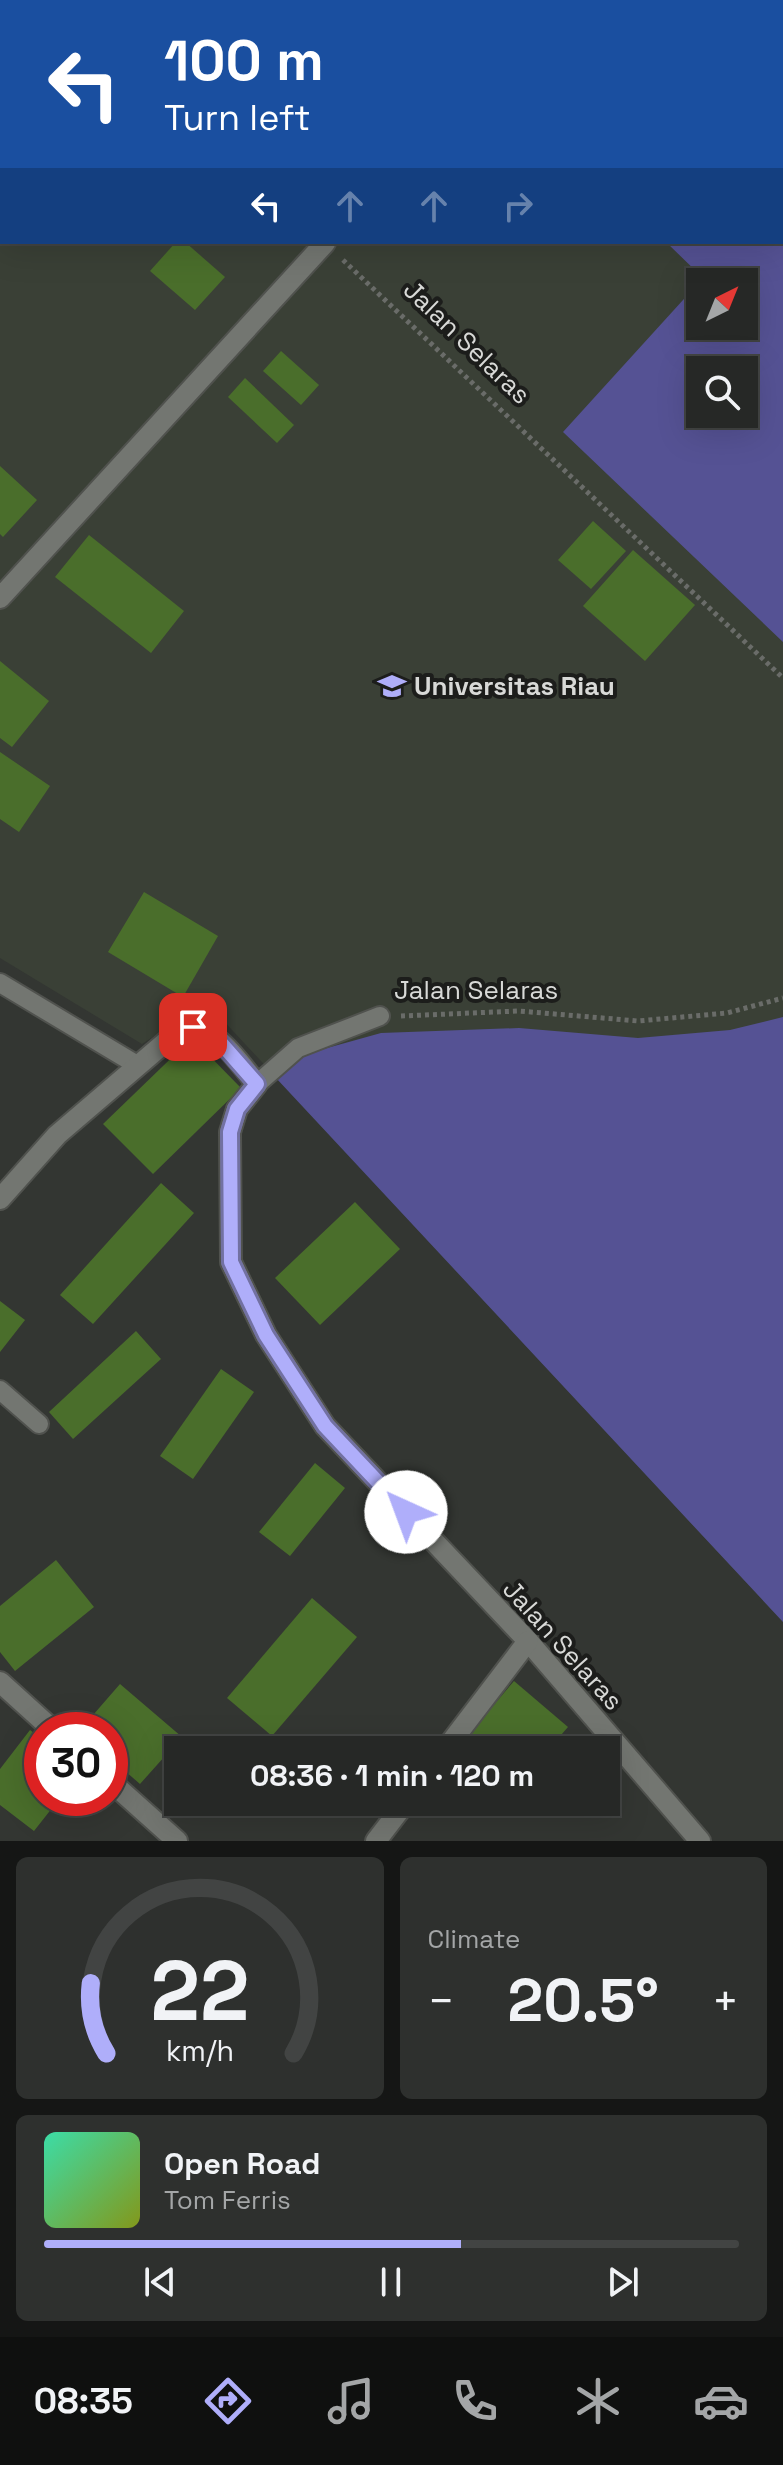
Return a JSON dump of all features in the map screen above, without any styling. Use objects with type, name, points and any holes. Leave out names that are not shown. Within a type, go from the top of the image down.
[{"type":"street","points":[[0,598],[323,244]]},
{"type":"street","points":[[0,1199],[57,1135],[182,1028],[193,1027],[220,1042],[257,1084]]},
{"type":"street","name":"Jalan Selaras","points":[[257,1084],[237,1109],[230,1132],[231,1262],[266,1335],[325,1426],[528,1641],[700,1841]]},
{"type":"street","points":[[456,1736],[528,1641]]},
{"type":"street","points":[[0,1682],[33,1712]]},
{"type":"street","points":[[128,1797],[177,1841]]},
{"type":"street","points":[[376,1841],[395,1816]]},
{"type":"lane","points":[[0,983],[137,1065]]},
{"type":"lane","name":"Jalan Selaras","points":[[257,1084],[298,1048],[380,1016]]},
{"type":"lane","points":[[0,1390],[39,1424]]},
{"type":"path","name":"Jalan Selaras","points":[[327,244],[783,678]]},
{"type":"path","name":"Jalan Selaras","points":[[380,1016],[519,1011],[638,1021],[727,1013],[783,998]]},
{"type":"shaded area","name":"Universitas Riau","points":[[0,244],[783,244],[783,1622],[206,1002],[142,1044],[0,958]]},
{"type":"shaded area","points":[[668,244],[783,244],[783,642],[563,432],[686,297],[686,340],[758,340],[758,268],[693,268]]},
{"type":"shaded area","points":[[783,1017],[783,1622],[276,1078],[302,1055],[381,1033],[519,1028],[638,1038],[730,1030]]},
{"type":"building","points":[[174,244],[187,244],[225,277],[195,310],[150,271]]},
{"type":"building","points":[[281,351],[319,385],[301,405],[263,371]]},
{"type":"building","points":[[245,378],[294,425],[277,443],[228,397]]},
{"type":"building","points":[[0,466],[37,500],[3,537],[0,534]]},
{"type":"building","points":[[593,521],[626,551],[591,589],[558,560]]},
{"type":"building","points":[[89,535],[184,611],[151,653],[55,577]]},
{"type":"building","points":[[633,550],[695,605],[645,661],[583,606]]},
{"type":"building","points":[[0,661],[49,701],[12,747],[0,738]]},
{"type":"building","points":[[0,752],[50,786],[19,832],[0,819]]},
{"type":"building","points":[[144,892],[218,936],[183,997],[108,952]]},
{"type":"building","points":[[192,1038],[241,1088],[153,1174],[103,1124]]},
{"type":"building","points":[[161,1183],[194,1213],[93,1324],[60,1295]]},
{"type":"building","points":[[355,1202],[400,1249],[320,1325],[275,1278]]},
{"type":"building","points":[[0,1301],[25,1320],[0,1352]]},
{"type":"building","points":[[136,1331],[161,1359],[73,1439],[49,1412]]},
{"type":"building","points":[[221,1369],[254,1392],[193,1479],[160,1456]]},
{"type":"building","points":[[315,1463],[345,1488],[290,1556],[259,1532]]},
{"type":"building","points":[[56,1560],[94,1607],[15,1671],[0,1652],[0,1606]]},
{"type":"building","points":[[312,1598],[357,1637],[272,1736],[227,1698]]},
{"type":"building","points":[[514,1681],[568,1727],[560,1736],[467,1736]]},
{"type":"building","points":[[120,1684],[181,1736],[164,1736],[164,1757],[140,1784],[128,1774],[128,1712],[96,1712]]},
{"type":"building","points":[[24,1738],[24,1816],[46,1816],[34,1831],[0,1805],[0,1769]]},
{"type":"place","name":"Universitas Riau","points":[[392,686]]},
{"type":"route","points":[[193,1027],[207,1031],[220,1042],[257,1084],[237,1109],[230,1132],[231,1262],[266,1335],[325,1426],[406,1512]]}]
